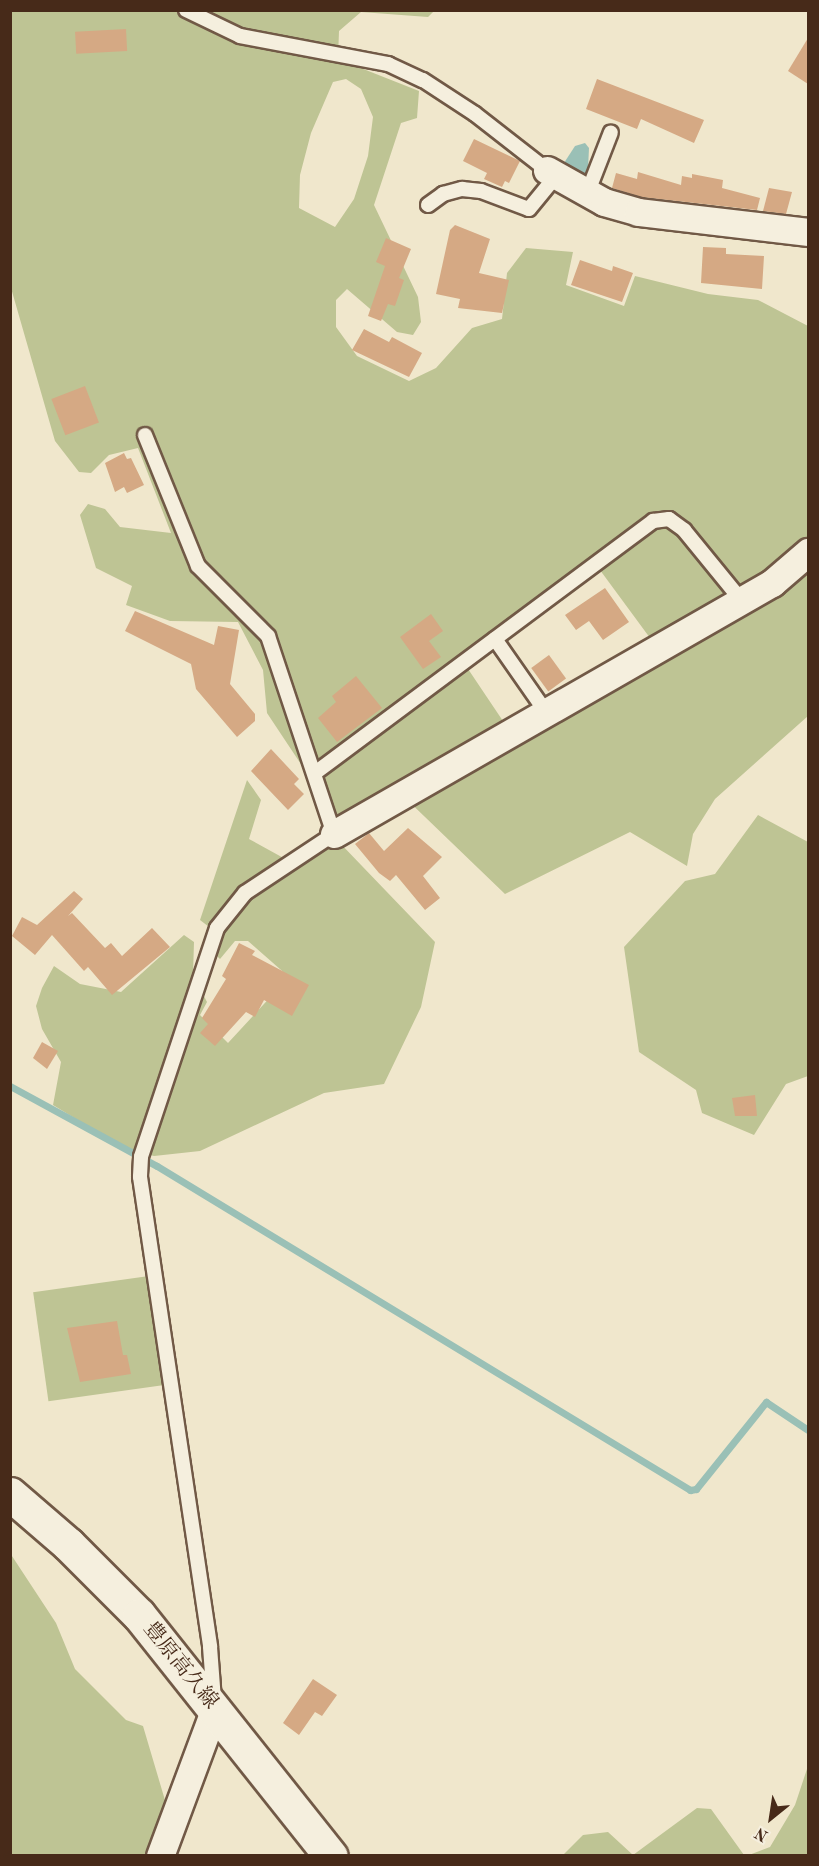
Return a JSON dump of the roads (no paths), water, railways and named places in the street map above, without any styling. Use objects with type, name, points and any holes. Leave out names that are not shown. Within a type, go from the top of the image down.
[{"type":"main road","name":"豊原高久線","points":[[10,1494],[68,1544],[139,1615],[331,1856]]},
{"type":"street","points":[[551,173],[587,194],[638,212],[808,232]]},
{"type":"street","points":[[334,834],[742,601],[772,583],[808,552]]},
{"type":"street","points":[[160,1856],[214,1708]]},
{"type":"lane","points":[[186,10],[240,36],[388,64],[423,80],[475,114],[551,173],[529,209],[481,191],[462,189],[443,194],[428,205]]},
{"type":"lane","points":[[587,194],[611,132]]},
{"type":"lane","points":[[145,435],[198,566],[268,636],[334,834],[245,893],[217,928],[141,1157],[140,1177],[210,1647],[214,1708]]},
{"type":"lane","points":[[315,773],[653,521],[669,519],[684,530],[742,601]]},
{"type":"lane","points":[[495,639],[546,712]]},
{"type":"water","points":[[585,143],[589,148],[588,169],[581,180],[564,170],[564,163],[575,146]]},
{"type":"waterway","points":[[10,1086],[157,1166],[690,1490],[696,1489],[766,1402],[808,1430]]}]
